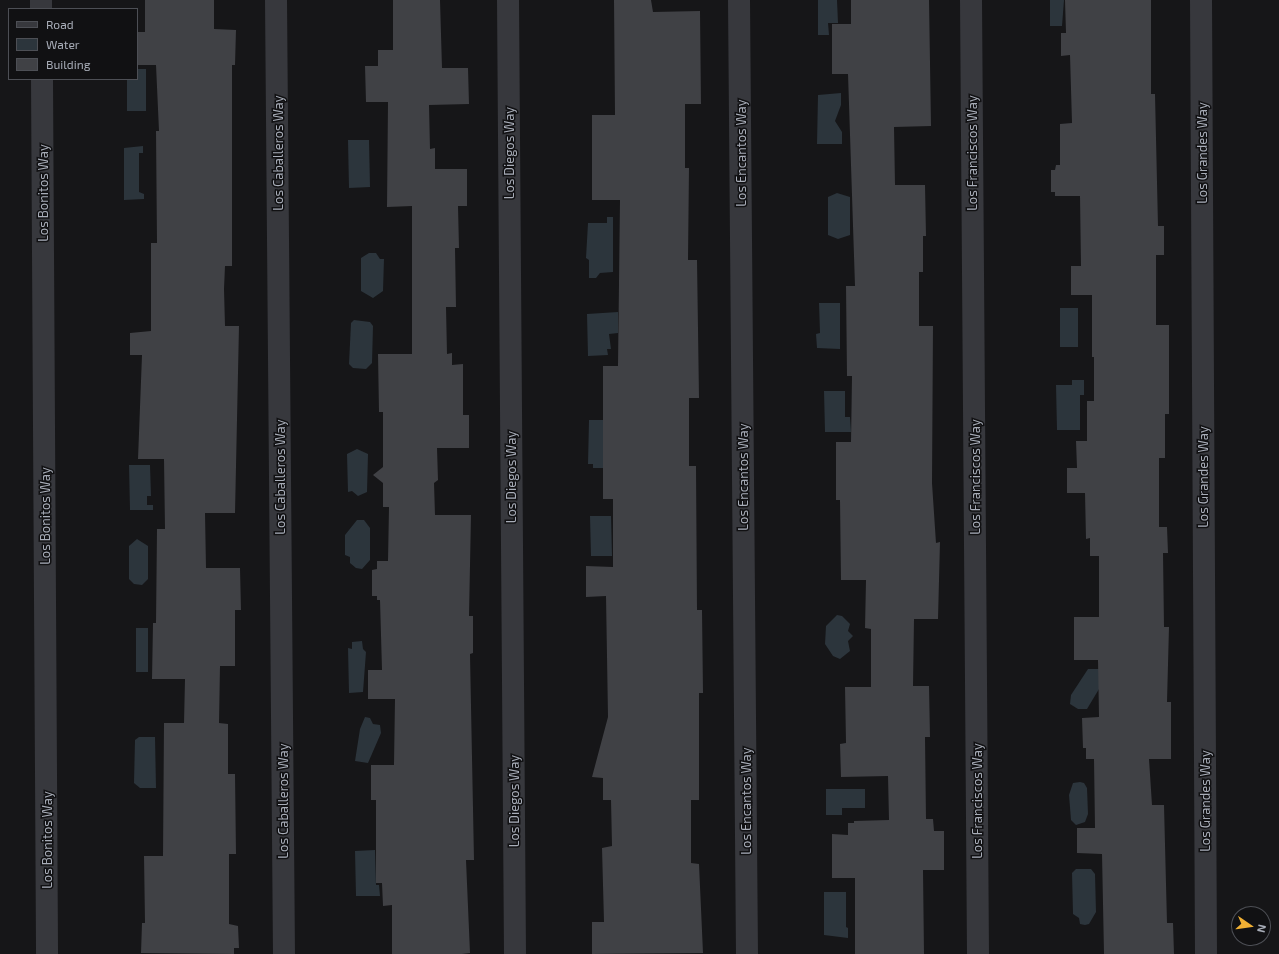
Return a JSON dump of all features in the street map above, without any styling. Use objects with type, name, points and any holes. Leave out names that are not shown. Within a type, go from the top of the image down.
[{"type":"street","name":"Los Caballeros Way","points":[[276,0],[284,954]]},
{"type":"street","name":"Los Diegos Way","points":[[508,0],[515,954]]},
{"type":"street","name":"Los Encantos Way","points":[[739,0],[747,954]]},
{"type":"street","name":"Los Franciscos Way","points":[[971,0],[978,954]]},
{"type":"street","name":"Los Grandes Way","points":[[1201,0],[1206,954]]},
{"type":"street","name":"Los Bonitos Way","points":[[42,80],[47,954]]},
{"type":"water","points":[[818,0],[837,0],[838,23],[828,23],[829,35],[818,35]]},
{"type":"water","points":[[1050,0],[1064,0],[1062,26],[1050,26]]},
{"type":"water","points":[[138,69],[146,69],[146,111],[127,111],[127,80],[138,80]]},
{"type":"water","points":[[841,93],[841,105],[835,121],[842,132],[842,144],[817,144],[818,95]]},
{"type":"water","points":[[348,140],[369,140],[370,187],[349,188]]},
{"type":"water","points":[[143,146],[143,153],[139,153],[139,192],[144,194],[144,199],[124,200],[124,148]]},
{"type":"water","points":[[837,193],[850,197],[850,235],[838,239],[828,235],[828,197]]},
{"type":"water","points":[[607,217],[613,217],[613,272],[600,273],[596,278],[589,278],[589,260],[586,258],[588,223],[607,223]]},
{"type":"water","points":[[369,253],[376,253],[380,259],[384,259],[383,291],[373,298],[361,291],[361,258]]},
{"type":"water","points":[[819,303],[840,303],[840,349],[817,348],[816,334],[820,333]]},
{"type":"water","points":[[1060,308],[1078,308],[1078,347],[1060,347]]},
{"type":"water","points":[[618,312],[618,333],[609,334],[611,349],[607,349],[608,355],[588,356],[587,314]]},
{"type":"water","points":[[354,320],[370,322],[373,326],[372,363],[366,369],[353,368],[349,364],[351,323]]},
{"type":"water","points":[[1072,380],[1084,380],[1084,395],[1080,395],[1080,430],[1057,430],[1056,385],[1072,385]]},
{"type":"water","points":[[824,391],[845,391],[845,417],[850,417],[851,432],[825,432]]},
{"type":"water","points":[[589,420],[603,420],[603,468],[593,468],[593,464],[588,464]]},
{"type":"water","points":[[357,449],[368,454],[367,492],[358,496],[352,491],[348,492],[347,454]]},
{"type":"water","points":[[129,465],[150,465],[151,496],[147,496],[147,505],[153,505],[153,510],[130,510]]},
{"type":"water","points":[[590,516],[611,516],[612,556],[591,556]]},
{"type":"water","points":[[357,520],[364,520],[370,528],[370,560],[362,569],[356,568],[350,563],[350,557],[345,555],[345,535]]},
{"type":"water","points":[[137,539],[148,546],[148,579],[142,585],[134,584],[129,579],[129,546]]},
{"type":"water","points":[[837,615],[842,616],[850,624],[848,631],[853,636],[848,641],[850,651],[840,659],[833,656],[825,644],[826,626]]},
{"type":"water","points":[[136,628],[148,628],[148,672],[136,672]]},
{"type":"water","points":[[362,641],[363,649],[366,652],[363,692],[349,693],[348,648],[352,649],[352,642]]},
{"type":"water","points":[[1088,669],[1111,669],[1087,709],[1078,709],[1070,704],[1071,695]]},
{"type":"water","points":[[365,717],[370,718],[373,724],[380,725],[381,733],[368,763],[355,761],[360,729]]},
{"type":"water","points":[[139,737],[155,737],[156,788],[140,788],[134,783],[135,740]]},
{"type":"water","points":[[1073,783],[1084,783],[1087,788],[1088,814],[1085,822],[1076,825],[1071,820],[1069,795]]},
{"type":"water","points":[[826,789],[865,789],[865,808],[842,808],[842,815],[826,815]]},
{"type":"water","points":[[375,850],[376,885],[379,885],[380,896],[356,896],[355,851]]},
{"type":"water","points":[[1076,869],[1091,869],[1095,874],[1096,912],[1089,924],[1085,925],[1080,924],[1079,918],[1073,914],[1072,873]]},
{"type":"water","points":[[824,892],[846,892],[846,927],[848,928],[848,938],[824,935]]},
{"type":"building","points":[[145,0],[214,0],[214,29],[236,30],[235,65],[232,65],[232,266],[225,266],[224,289],[225,326],[239,326],[235,513],[205,513],[206,568],[240,568],[241,610],[235,610],[235,666],[220,666],[219,723],[228,724],[228,774],[235,774],[236,854],[229,854],[229,924],[238,926],[239,948],[234,948],[234,954],[141,953],[142,923],[145,923],[144,856],[163,856],[164,723],[184,723],[185,679],[152,679],[153,623],[156,623],[157,529],[165,529],[164,459],[138,459],[142,355],[130,355],[130,333],[151,331],[151,243],[157,243],[156,131],[159,131],[156,65],[138,65],[138,32],[145,32]]},
{"type":"building","points":[[393,0],[440,0],[442,68],[468,68],[469,104],[429,105],[430,149],[435,148],[435,169],[467,169],[467,206],[458,206],[459,248],[455,248],[456,307],[446,307],[447,354],[452,353],[452,365],[463,364],[463,415],[469,415],[469,448],[437,448],[438,480],[434,483],[435,515],[471,515],[469,616],[473,616],[473,653],[470,654],[474,860],[466,860],[470,953],[462,954],[392,954],[392,905],[383,906],[382,883],[376,883],[376,800],[371,800],[371,765],[394,765],[395,699],[368,699],[368,670],[382,670],[380,600],[377,600],[377,596],[372,596],[372,570],[377,569],[377,561],[388,561],[389,507],[383,507],[383,483],[373,475],[383,467],[383,412],[379,412],[378,354],[412,354],[412,206],[387,207],[388,102],[366,102],[365,66],[378,66],[378,50],[393,50]]},
{"type":"building","points":[[614,0],[651,0],[653,12],[700,11],[701,104],[685,104],[685,168],[689,168],[688,260],[697,260],[699,398],[689,398],[689,466],[696,466],[697,610],[702,610],[703,693],[699,693],[699,800],[691,800],[691,863],[699,864],[703,953],[592,954],[592,922],[604,922],[602,848],[612,846],[611,800],[603,800],[603,778],[592,777],[608,717],[606,596],[586,597],[586,566],[613,567],[613,499],[603,499],[603,366],[618,366],[620,200],[592,200],[592,115],[615,115]]},
{"type":"building","points":[[851,0],[929,0],[931,126],[894,127],[895,185],[925,185],[926,236],[923,236],[923,272],[919,272],[919,326],[933,326],[932,483],[936,543],[940,542],[938,619],[914,619],[913,686],[929,686],[930,737],[925,737],[926,819],[933,819],[934,831],[944,831],[944,870],[923,870],[924,954],[855,954],[855,878],[832,878],[832,834],[848,835],[848,823],[854,823],[854,821],[889,820],[888,776],[841,777],[840,744],[846,743],[845,687],[871,687],[871,629],[865,628],[866,580],[841,580],[840,500],[836,500],[836,442],[851,442],[852,376],[847,376],[846,286],[855,286],[848,74],[832,74],[832,24],[851,24]]},
{"type":"building","points":[[1065,0],[1151,0],[1151,94],[1155,94],[1158,226],[1164,226],[1164,255],[1156,255],[1156,325],[1169,325],[1169,414],[1165,414],[1165,458],[1159,458],[1159,527],[1167,527],[1168,553],[1163,553],[1164,627],[1169,627],[1167,702],[1171,702],[1171,759],[1149,759],[1152,805],[1164,805],[1167,923],[1173,923],[1174,954],[1104,954],[1102,854],[1077,853],[1077,828],[1095,828],[1094,759],[1086,759],[1086,748],[1083,748],[1082,718],[1099,717],[1098,660],[1074,660],[1074,617],[1099,617],[1099,556],[1090,556],[1090,538],[1086,539],[1085,493],[1067,493],[1067,468],[1077,468],[1076,441],[1087,441],[1087,401],[1094,401],[1094,357],[1092,357],[1092,295],[1071,295],[1071,266],[1081,266],[1080,196],[1055,196],[1055,192],[1051,192],[1051,170],[1055,170],[1056,165],[1060,165],[1060,124],[1072,123],[1070,55],[1061,56],[1061,33],[1066,33]]}]
